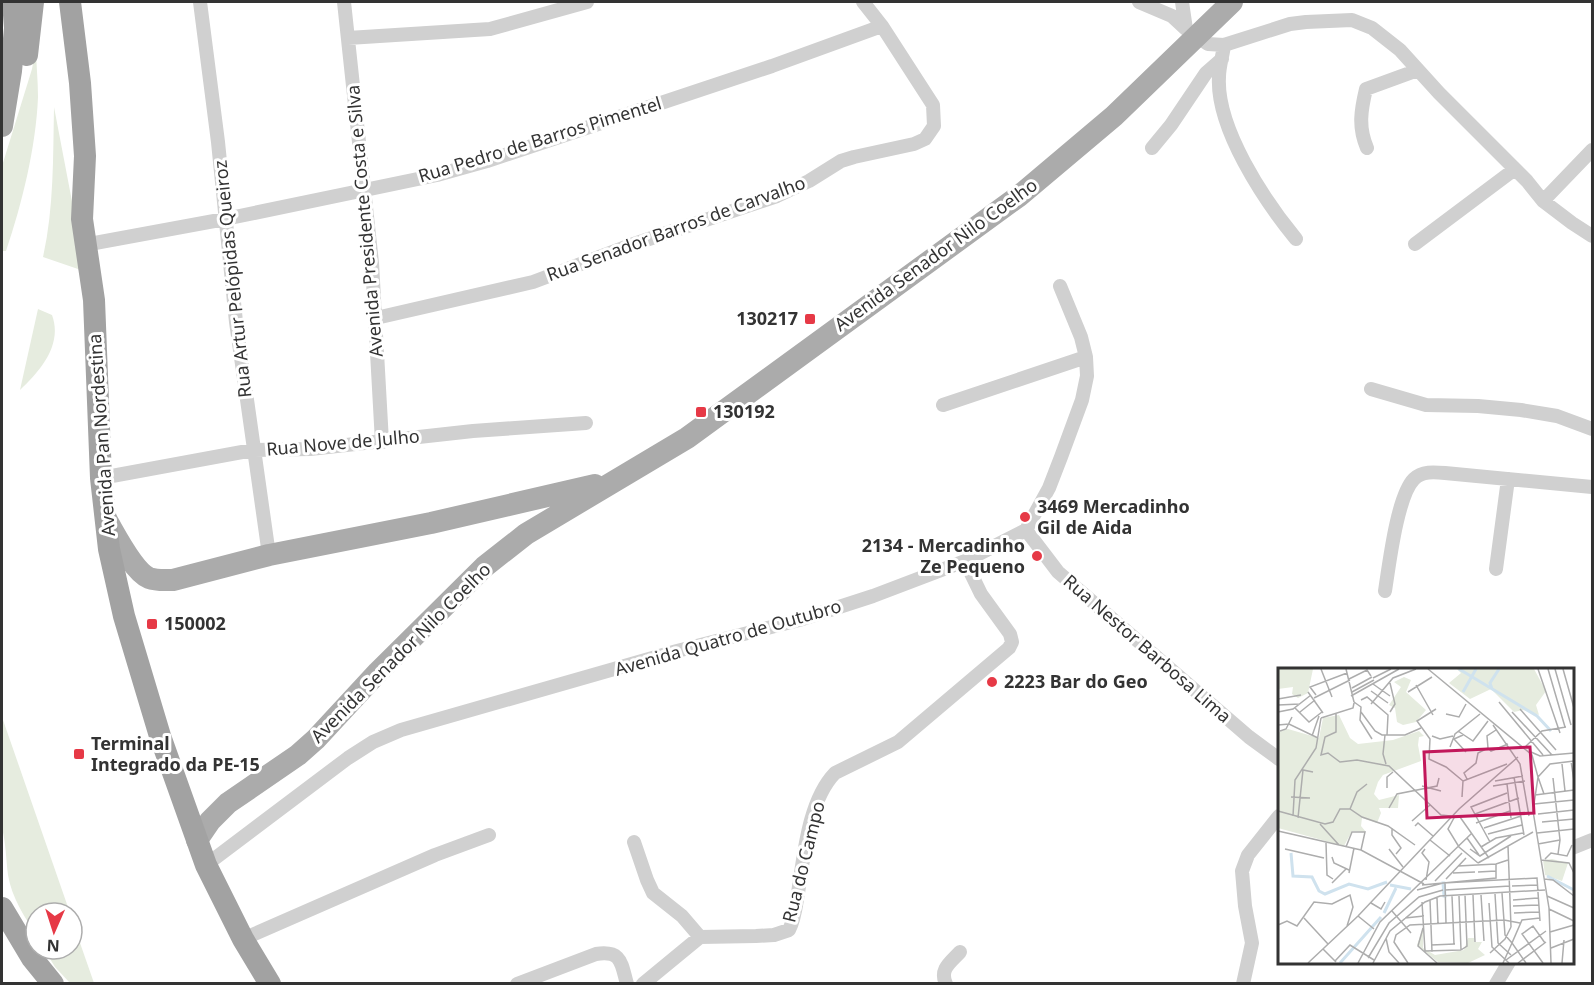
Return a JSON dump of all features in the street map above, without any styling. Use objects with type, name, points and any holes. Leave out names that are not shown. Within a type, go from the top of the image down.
[{"type":"highway","points":[[2,122],[15,28],[13,2]]},
{"type":"highway","points":[[2,122],[14,99],[28,52],[33,2]]},
{"type":"highway","name":"Avenida Pan Nordestina","points":[[70,2],[80,83],[85,156],[82,219],[84,245],[94,300],[102,478],[109,549],[124,616],[160,736],[206,865],[243,939],[270,984]]},
{"type":"highway","points":[[2,908],[32,958],[53,984]]},
{"type":"main road","name":"Avenida Senador Nilo Coelho","points":[[197,840],[210,820],[228,803],[298,755],[316,739],[378,672],[484,567],[526,534],[687,438],[1019,196],[1114,116],[1192,33],[1232,2]]},
{"type":"main road","name":"Avenida Senador Nilo Coelho","points":[[106,519],[138,570],[148,578],[173,580],[269,555],[431,524],[616,480]]},
{"type":"street","name":"Rua Artur Pelópidas Queiroz","points":[[200,2],[218,142],[236,322],[269,555]]},
{"type":"street","name":"Avenida Presidente Costa e Silva","points":[[344,2],[376,318],[382,442]]},
{"type":"street","points":[[348,38],[490,29],[587,2]]},
{"type":"street","points":[[863,2],[882,26]]},
{"type":"street","points":[[1139,2],[1172,16],[1208,44],[1224,45],[1290,24],[1352,20],[1372,28],[1389,39],[1543,201],[1593,236]]},
{"type":"street","points":[[1182,2],[1192,33]]},
{"type":"street","name":"Rua Pedro de Barros Pimentel","points":[[84,245],[225,219],[437,175],[487,161],[772,66],[882,26]]},
{"type":"street","name":"Rua Senador Barros de Carvalho","points":[[376,318],[533,282],[631,245],[777,196],[809,181],[841,161],[914,144],[925,139],[934,126],[933,105],[882,26]]},
{"type":"street","points":[[1224,45],[1219,78],[1221,100],[1236,146],[1272,210],[1296,238]]},
{"type":"street","points":[[1152,148],[1171,125],[1206,73],[1222,59]]},
{"type":"street","points":[[1367,148],[1360,124],[1366,89],[1418,70]]},
{"type":"street","points":[[1543,201],[1593,150]]},
{"type":"street","points":[[1415,244],[1515,169]]},
{"type":"street","points":[[1026,530],[1049,488],[1082,400],[1087,376],[1086,357],[1081,337],[1060,286]]},
{"type":"street","points":[[943,405],[1086,357]]},
{"type":"street","points":[[1371,389],[1426,405],[1478,406],[1557,416],[1593,429]]},
{"type":"street","name":"Rua Nove de Julho","points":[[102,478],[254,450],[310,449],[474,431],[586,423]]},
{"type":"street","points":[[1385,591],[1392,539],[1401,506],[1412,480],[1428,472],[1593,487]]},
{"type":"street","points":[[1496,569],[1508,479]]},
{"type":"street","name":"Avenida Quatro de Outubro","points":[[206,865],[348,758],[373,742],[401,730],[677,651],[799,620],[873,596],[965,561],[1026,530]]},
{"type":"street","name":"Rua Nestor Barbosa Lima","points":[[1026,530],[1058,572],[1249,737],[1278,758]]},
{"type":"street","name":"Rua do Campo","points":[[700,937],[774,935],[789,930],[817,801],[828,780],[835,773],[898,742],[1009,648],[1012,642],[1011,634],[981,594],[965,561]]},
{"type":"street","points":[[1243,984],[1252,943],[1242,872],[1248,855],[1278,817]]},
{"type":"street","points":[[243,939],[435,855],[489,835]]},
{"type":"street","points":[[1573,848],[1593,840]]},
{"type":"street","points":[[634,842],[653,892],[682,916],[700,937],[643,984]]},
{"type":"street","points":[[517,984],[596,954],[607,952],[615,954],[620,960],[627,984]]},
{"type":"street","points":[[946,984],[943,975],[945,969],[960,952]]},
{"type":"street","points":[[1496,984],[1508,964]]},
{"type":"shaded area","points":[[36,46],[38,97],[31,155],[12,233],[6,251],[2,251],[2,166],[32,69]]},
{"type":"shaded area","points":[[54,107],[87,280],[78,269],[43,257],[51,201]]},
{"type":"shaded area","points":[[38,309],[52,315],[55,326],[52,347],[42,366],[20,390]]},
{"type":"shaded area","points":[[2,717],[66,901],[24,901],[24,916],[10,883],[2,828]]},
{"type":"shaded area","points":[[84,954],[94,983],[70,983],[51,961],[84,961]]},
{"type":"place","name":"130217","points":[[810,319]]},
{"type":"place","name":"130192","points":[[701,412]]},
{"type":"place","name":"3469 Mercadinho Gil de Aida","points":[[1025,517]]},
{"type":"place","name":"2134 - Mercadinho Ze Pequeno","points":[[1037,556]]},
{"type":"place","name":"150002","points":[[152,624]]},
{"type":"place","name":"2223 Bar do Geo","points":[[992,682]]},
{"type":"place","name":"Terminal Integrado da PE-15","points":[[79,754]]}]
